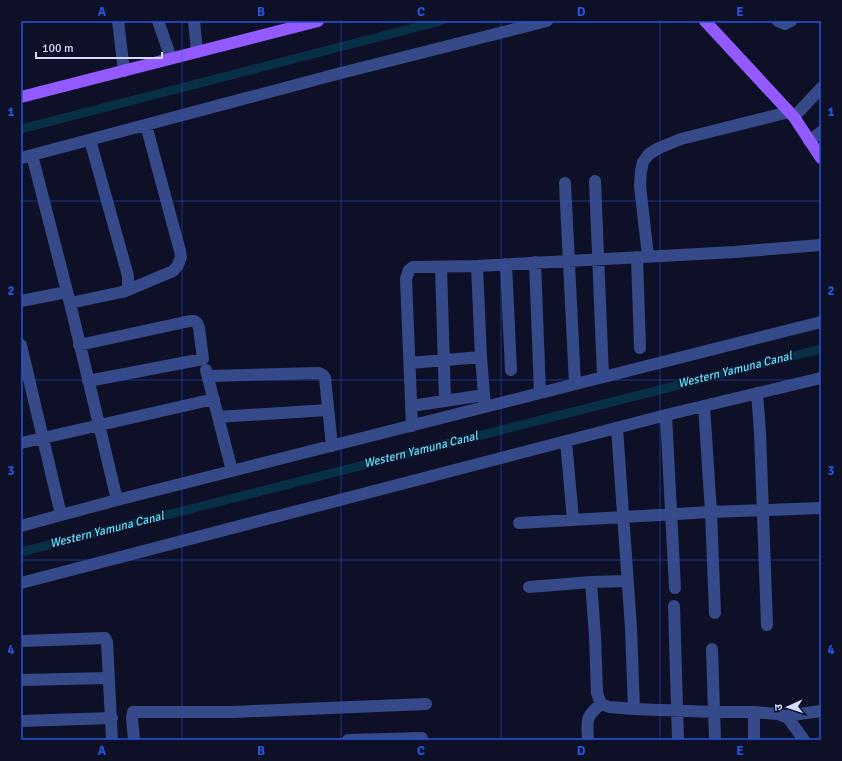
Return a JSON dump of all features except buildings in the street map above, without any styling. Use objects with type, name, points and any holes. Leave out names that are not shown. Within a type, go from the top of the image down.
[{"type":"main road","points":[[21,97],[318,21]]},
{"type":"main road","points":[[705,21],[791,115],[821,158]]},
{"type":"street","points":[[118,21],[124,71]]},
{"type":"street","points":[[158,21],[172,58]]},
{"type":"street","points":[[194,21],[197,52]]},
{"type":"street","points":[[117,500],[68,298],[26,157],[341,73],[547,21]]},
{"type":"street","points":[[778,21],[785,24],[791,21]]},
{"type":"street","points":[[640,348],[643,256],[640,186],[641,172],[644,162],[649,154],[681,139],[791,115],[821,88]]},
{"type":"street","points":[[21,301],[122,292],[173,271],[178,265],[181,257],[180,251],[146,125]]},
{"type":"street","points":[[809,141],[821,132]]},
{"type":"street","points":[[90,140],[128,276],[128,290]]},
{"type":"street","points":[[595,181],[603,376]]},
{"type":"street","points":[[565,183],[575,384]]},
{"type":"street","points":[[412,426],[407,274],[409,270],[413,268],[735,252],[821,245]]},
{"type":"street","points":[[535,262],[540,393]]},
{"type":"street","points":[[506,264],[511,370]]},
{"type":"street","points":[[477,266],[481,358],[485,401]]},
{"type":"street","points":[[442,267],[445,401]]},
{"type":"street","points":[[79,345],[194,321],[197,323],[203,359],[232,471]]},
{"type":"street","points":[[411,406],[445,401],[485,401],[540,393],[821,322]]},
{"type":"street","points":[[21,345],[62,515]]},
{"type":"street","points":[[410,363],[481,358]]},
{"type":"street","points":[[88,381],[203,359]]},
{"type":"street","points":[[208,376],[319,373],[323,375],[325,378],[332,446]]},
{"type":"street","points":[[21,583],[666,415],[821,378]]},
{"type":"street","points":[[757,393],[760,432],[767,625]]},
{"type":"street","points":[[21,443],[214,399]]},
{"type":"street","points":[[21,526],[117,500],[412,426],[485,401]]},
{"type":"street","points":[[704,406],[711,512],[715,613]]},
{"type":"street","points":[[218,416],[328,410]]},
{"type":"street","points":[[666,415],[675,588]]},
{"type":"street","points":[[617,428],[631,628],[634,709]]},
{"type":"street","points":[[566,441],[572,520]]},
{"type":"street","points":[[519,523],[763,509],[821,508]]},
{"type":"street","points":[[529,587],[590,582],[627,581]]},
{"type":"street","points":[[590,582],[598,693],[601,704],[609,708],[754,712],[785,716],[821,711]]},
{"type":"street","points":[[674,606],[678,740]]},
{"type":"street","points":[[21,641],[105,638],[107,642],[112,740]]},
{"type":"street","points":[[712,649],[715,740]]},
{"type":"street","points":[[21,680],[109,678]]},
{"type":"street","points":[[134,740],[132,718],[134,712],[233,712],[426,704]]},
{"type":"street","points":[[588,740],[587,722],[589,716],[592,711],[601,704]]},
{"type":"street","points":[[754,712],[754,740]]},
{"type":"street","points":[[785,716],[804,740]]},
{"type":"street","points":[[21,721],[112,718]]},
{"type":"street","points":[[348,740],[422,738]]},
{"type":"waterway","points":[[21,129],[441,21]]},
{"type":"waterway","name":"Western Yamuna Canal","points":[[21,552],[821,349]]}]
